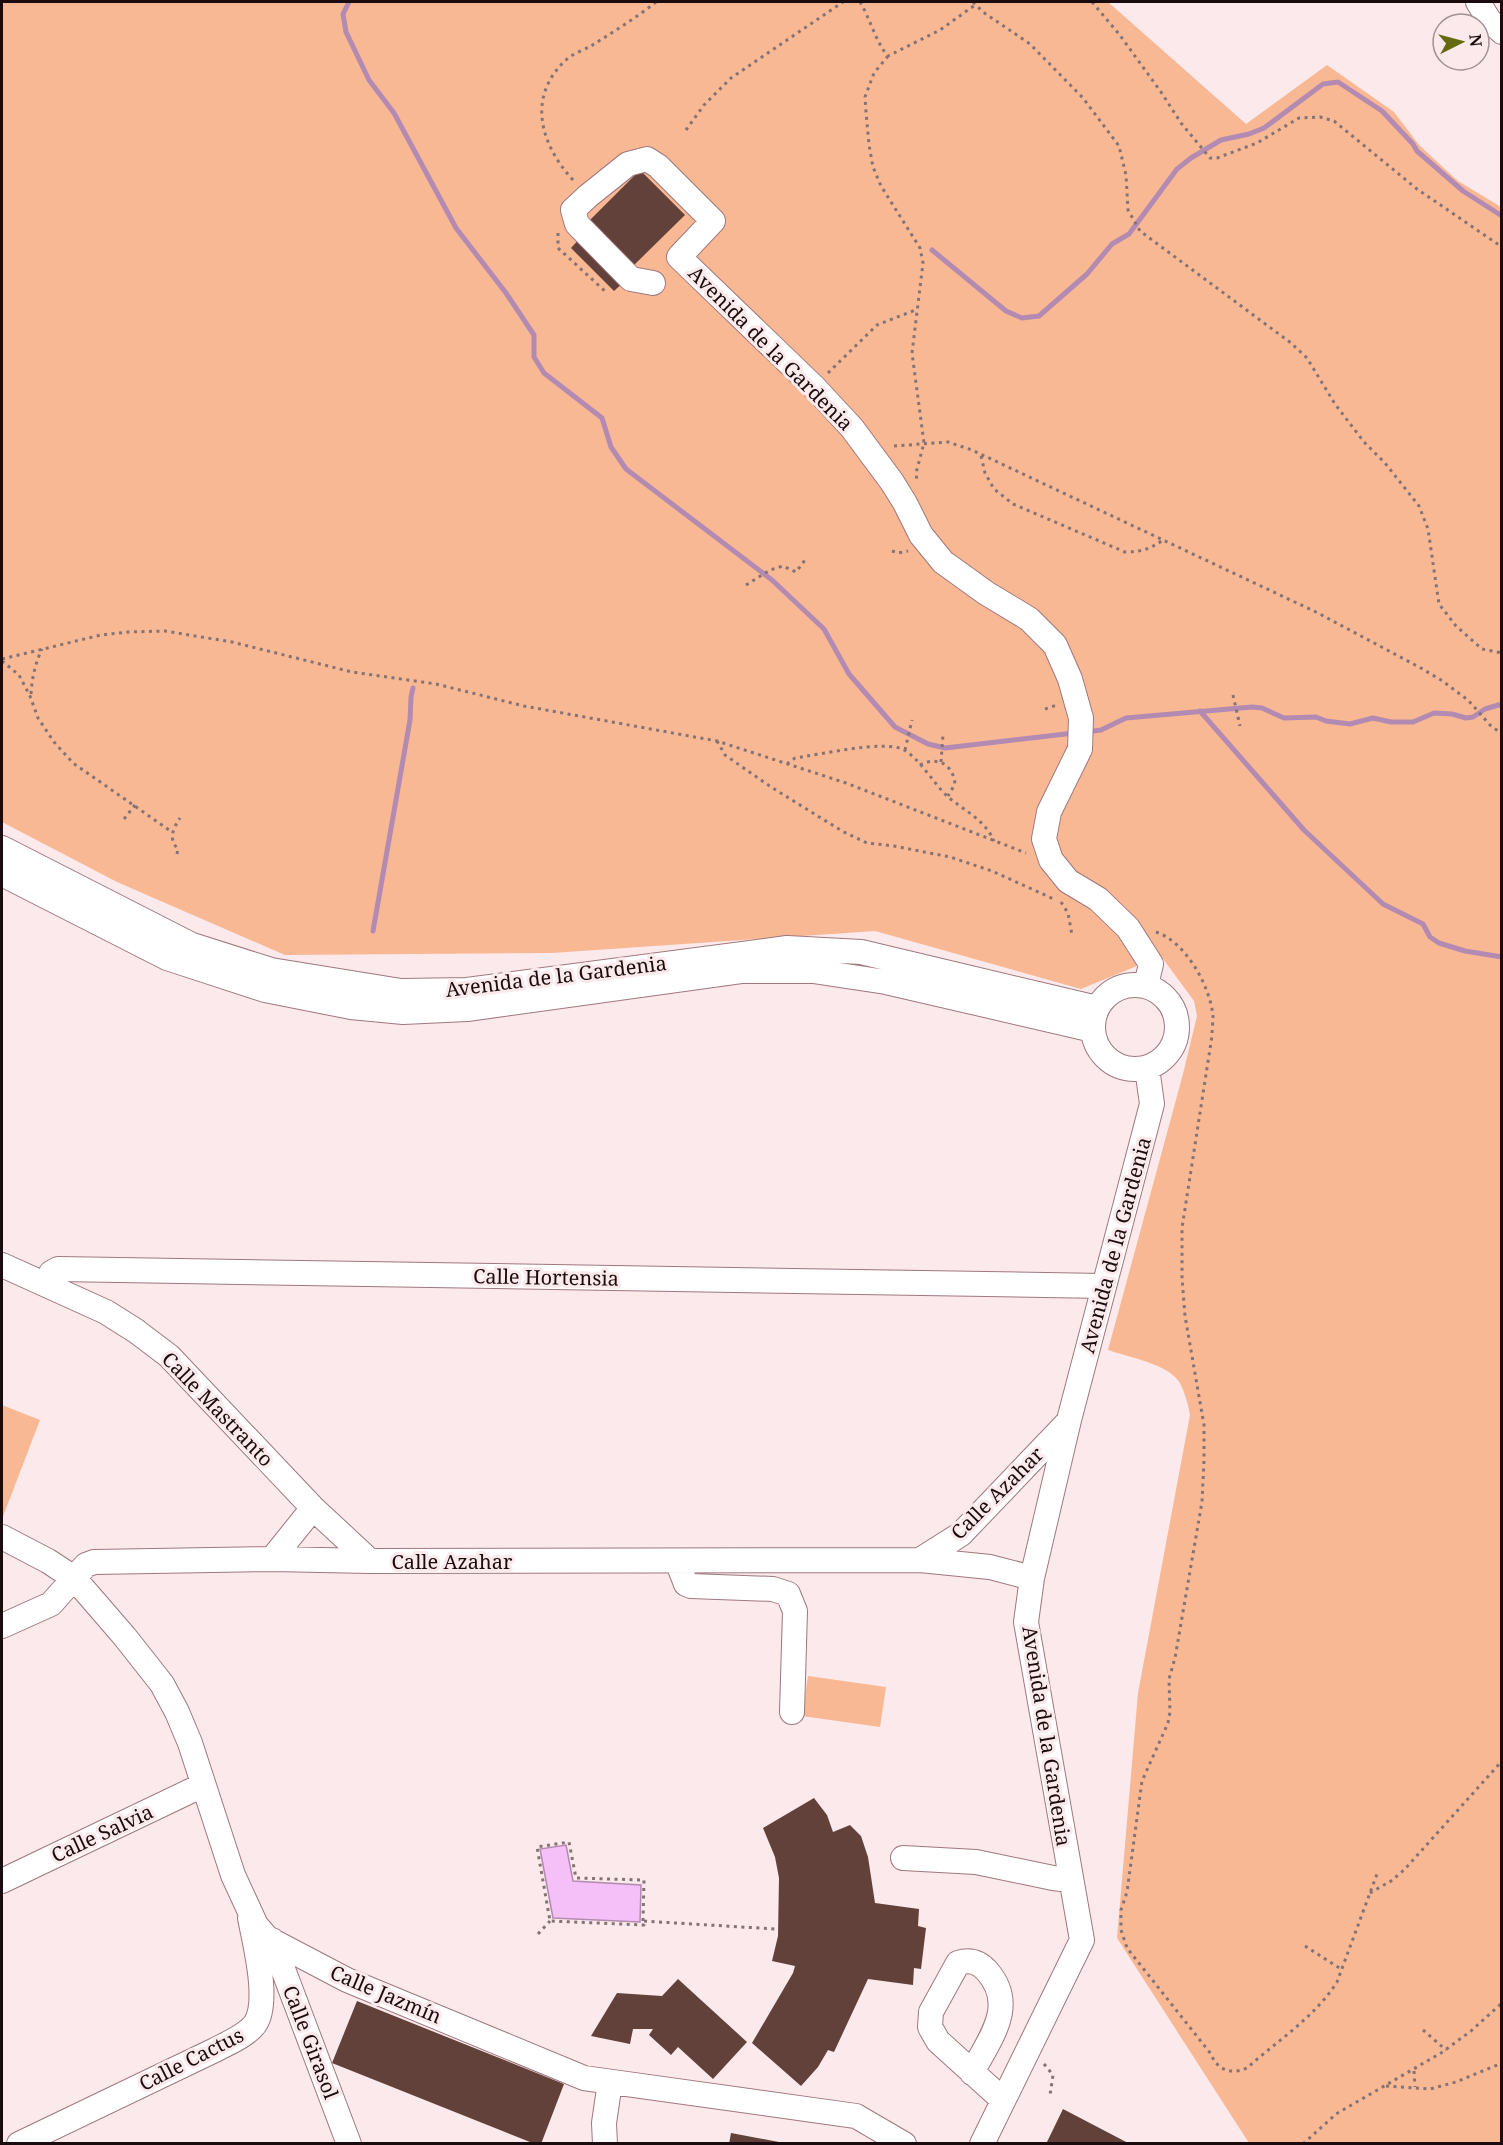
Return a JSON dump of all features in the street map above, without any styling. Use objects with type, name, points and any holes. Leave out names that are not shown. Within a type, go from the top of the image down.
[{"type":"street","points":[[1478,2],[1489,20],[1502,32]]},
{"type":"street","name":"Avenida de la Gardenia","points":[[588,196],[628,164],[647,159],[658,166],[713,221],[679,257],[814,387],[852,428],[892,482],[921,534],[943,562],[986,593],[1029,619],[1055,645],[1070,679],[1081,718],[1080,749],[1049,812],[1044,839],[1048,852]]},
{"type":"street","points":[[588,196],[573,210],[577,224],[631,279],[653,283]]},
{"type":"street","name":"Avenida de la Gardenia","points":[[2,848],[192,945],[271,970],[400,991],[467,990],[787,948],[861,952],[1095,1019]]},
{"type":"street","points":[[1048,852],[1051,860],[1068,881],[1098,899],[1128,928],[1151,964],[1146,985]]},
{"type":"street","name":"Avenida de la Gardenia","points":[[2,874],[175,961],[265,990],[351,1007],[403,1012],[467,1009],[741,971],[813,971],[1095,1019]]},
{"type":"street","points":[[1131,984],[1146,985],[1159,991],[1169,1000],[1176,1013],[1178,1026],[1176,1040],[1169,1053],[1159,1062],[1147,1068],[1126,1068],[1108,1060],[1099,1049],[1095,1019],[1105,996],[1117,988],[1131,984]]},
{"type":"street","name":"Avenida de la Gardenia","points":[[982,2144],[1082,1940],[1026,1622],[1032,1578],[1069,1420],[1152,1104],[1147,1068]]},
{"type":"street","points":[[2,1265],[46,1284]]},
{"type":"street","name":"Calle Hortensia","points":[[46,1284],[51,1273],[58,1269],[1104,1286]]},
{"type":"street","name":"Calle Mastranto","points":[[46,1284],[106,1312],[169,1356],[313,1508],[370,1561]]},
{"type":"street","name":"Calle Azahar","points":[[920,1560],[961,1534],[1069,1420]]},
{"type":"street","points":[[272,1559],[313,1508]]},
{"type":"street","points":[[2,1537],[48,1561],[74,1578],[51,1604],[2,1626]]},
{"type":"street","name":"Calle Azahar","points":[[74,1578],[86,1565],[94,1562],[272,1559],[370,1561],[920,1560],[990,1567],[1032,1578]]},
{"type":"street","points":[[677,1561],[686,1584],[691,1586],[773,1589],[788,1594],[795,1611],[792,1712]]},
{"type":"street","name":"Calle Jazmín","points":[[74,1578],[162,1684],[184,1727],[233,1875],[247,1908],[258,1929],[272,1940],[347,1980],[584,2078],[856,2116],[904,2144]]},
{"type":"street","name":"Calle Salvia","points":[[2,1881],[203,1785]]},
{"type":"street","points":[[903,1858],[976,1862],[1071,1880]]},
{"type":"street","name":"Calle Cactus","points":[[19,2144],[215,2050],[239,2037],[254,2025],[261,2004],[257,1958],[247,1908]]},
{"type":"street","name":"Calle Girasol","points":[[272,1940],[350,2144]]},
{"type":"street","points":[[972,2073],[1003,2100]]},
{"type":"street","points":[[605,2144],[604,2123],[610,2082]]},
{"type":"path","points":[[588,196],[559,164],[546,138],[541,116],[543,94],[553,73],[569,57],[589,47],[656,2]]},
{"type":"path","points":[[686,130],[704,105],[730,78],[843,2]]},
{"type":"path","points":[[860,2],[888,57]]},
{"type":"path","points":[[1092,2],[1119,34],[1188,133],[1210,158],[1217,158],[1257,143],[1299,118],[1320,117],[1334,121],[1416,189],[1502,246]]},
{"type":"path","points":[[917,485],[916,473],[924,443],[912,353],[923,263],[920,248],[881,186],[873,167],[865,98],[874,73],[888,57],[940,30],[974,3],[983,12],[1030,44],[1083,98],[1119,146],[1126,175],[1128,210],[1140,231],[1291,343],[1307,358],[1335,404],[1419,506],[1428,529],[1439,604],[1456,626],[1482,649],[1502,653]]},
{"type":"path","points":[[814,387],[877,325],[918,309]]},
{"type":"path","points":[[894,446],[948,442],[981,455],[1316,612],[1441,680],[1468,700],[1490,725],[1502,734]]},
{"type":"path","points":[[981,455],[985,473],[994,489],[1013,504],[1125,552],[1150,549],[1163,540]]},
{"type":"path","points":[[746,585],[770,570],[783,566],[796,572],[805,560]]},
{"type":"path","points":[[2,660],[101,635],[165,631],[232,642],[352,672],[436,684],[524,706],[717,741],[846,783],[1027,854],[1048,852]]},
{"type":"path","points":[[30,696],[32,677],[42,650]]},
{"type":"path","points":[[2,660],[19,675],[38,718],[54,742],[73,763],[172,832]]},
{"type":"path","points":[[1233,695],[1240,726]]},
{"type":"path","points":[[905,750],[912,720]]},
{"type":"path","points":[[940,762],[943,735]]},
{"type":"path","points":[[717,741],[725,755],[771,787],[842,831],[867,843],[950,857],[992,871],[1070,906]]},
{"type":"path","points":[[787,764],[795,758],[866,748],[887,746],[905,750],[948,796],[985,824],[994,841]]},
{"type":"path","points":[[920,765],[926,762],[940,762],[952,770],[954,777],[952,791],[948,796]]},
{"type":"path","points":[[124,819],[135,805]]},
{"type":"path","points":[[177,854],[178,849],[173,843],[172,832],[180,818]]},
{"type":"path","points":[[1061,902],[1068,913],[1072,935]]},
{"type":"path","points":[[1128,928],[1151,930],[1163,934],[1184,952],[1199,973],[1213,1016],[1212,1036],[1182,1228],[1185,1316],[1204,1425],[1202,1502],[1175,1658],[1169,1679],[1168,1723],[1142,1781],[1127,1892],[1121,1910],[1121,1930],[1127,1948],[1214,2061],[1232,2072],[1247,2068],[1325,1999],[1337,1982],[1377,1874]]},
{"type":"path","points":[[1370,1893],[1391,1881],[1404,1870],[1502,1761]]},
{"type":"path","points":[[538,1934],[550,1921],[644,1925],[644,1881],[576,1878],[569,1842],[537,1847],[550,1921]]},
{"type":"path","points":[[644,1921],[775,1929]]},
{"type":"path","points":[[1305,1946],[1341,1969]]},
{"type":"path","points":[[1303,2144],[1336,2114],[1414,2071],[1446,2050],[1502,2003]]},
{"type":"path","points":[[1423,2030],[1446,2050]]},
{"type":"path","points":[[1384,2086],[1430,2089],[1456,2082],[1502,2063]]},
{"type":"path","points":[[1414,2071],[1415,2087]]},
{"type":"shaded area","points":[[2,2],[1108,2],[1246,124],[1327,65],[1394,112],[1419,145],[1458,181],[1501,207],[1501,2143],[1249,2143],[1117,1938],[1138,1693],[1190,1415],[1180,1383],[1175,1376],[1158,1366],[1108,1350],[1197,1016],[1194,1001],[1161,956],[1081,989],[875,931],[552,953],[285,955],[117,882],[2,822]]},
{"type":"shaded area","points":[[2,1405],[40,1420],[2,1519]]},
{"type":"shaded area","points":[[808,1676],[886,1687],[880,1727],[802,1716]]},
{"type":"shaded area","points":[[566,1845],[573,1881],[641,1885],[640,1922],[553,1918],[540,1849]]},
{"type":"building","points":[[640,170],[685,215],[631,268],[587,223]]},
{"type":"building","points":[[581,237],[625,281],[614,291],[571,248]]},
{"type":"building","points":[[814,1798],[827,1815],[833,1832],[850,1825],[861,1836],[868,1857],[875,1903],[919,1909],[918,1926],[926,1928],[921,1969],[914,1968],[913,1985],[868,1979],[834,2052],[828,2050],[818,2067],[801,2086],[752,2043],[795,1966],[772,1961],[778,1936],[779,1878],[775,1857],[763,1828]]},
{"type":"building","points":[[678,1979],[747,2042],[713,2079],[678,2047],[671,2055],[649,2035],[653,2029],[633,2029],[630,2044],[591,2036],[617,1993],[662,1996]]},
{"type":"building","points":[[357,2001],[564,2084],[541,2144],[535,2144],[332,2063]]},
{"type":"building","points":[[1063,2109],[1130,2144],[1046,2144]]},
{"type":"building","points":[[731,2133],[779,2142],[779,2144],[729,2144]]},
{"type":"waterway","points":[[349,2],[343,14],[346,32],[369,80],[394,113],[456,228],[506,293],[534,335],[534,357],[544,373],[602,418],[611,447],[626,469],[772,580],[824,629],[849,674],[895,727],[928,744],[945,748],[1074,733]]},
{"type":"waterway","points":[[932,250],[1006,311],[1022,318],[1039,316],[1087,274],[1112,244],[1129,234],[1177,169],[1191,158],[1221,140],[1264,128],[1323,84],[1338,82],[1382,111],[1417,151],[1463,191],[1502,216]]},
{"type":"waterway","points":[[373,931],[410,720],[413,688]]},
{"type":"waterway","points":[[1086,732],[1101,730],[1126,718],[1252,707],[1262,708],[1284,718],[1316,717],[1326,721],[1350,724],[1373,718],[1391,722],[1413,722],[1434,713],[1466,718],[1502,704]]},
{"type":"waterway","points":[[1200,711],[1304,830],[1383,904],[1423,924],[1430,937],[1439,943],[1465,951],[1502,957]]}]
